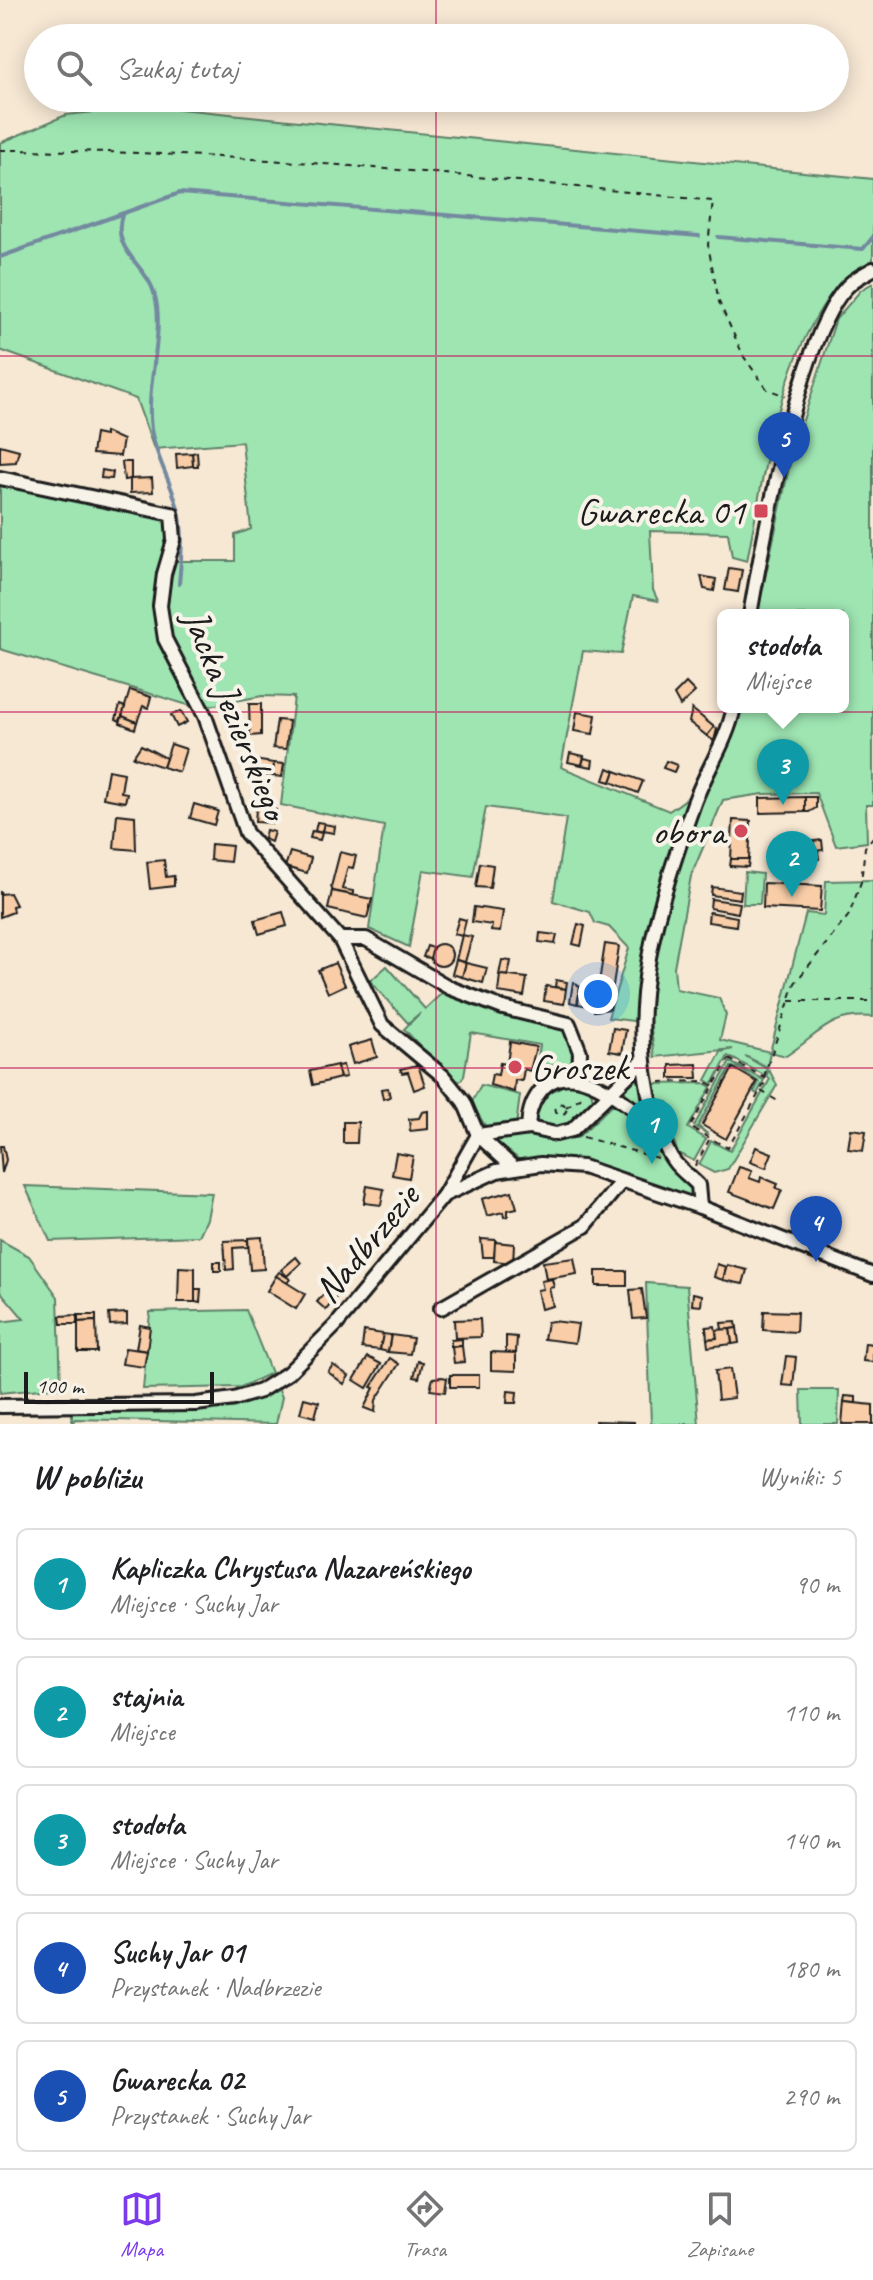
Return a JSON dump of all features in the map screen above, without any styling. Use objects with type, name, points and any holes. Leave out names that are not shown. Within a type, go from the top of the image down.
[{"type":"street","points":[[751,609],[768,514],[814,344],[836,301],[851,282],[873,269]]},
{"type":"street","name":"Jacka Jezierskiego","points":[[0,478],[172,514],[174,540],[164,574],[160,606],[165,639],[205,716],[246,833],[340,939]]},
{"type":"street","points":[[700,1207],[698,1185],[675,1163],[657,1127],[642,1062],[640,1003],[659,912],[695,800],[730,726],[733,713]]},
{"type":"street","points":[[514,1168],[478,1135],[464,1102],[443,1076],[382,1025],[340,939],[366,939],[450,988],[503,1008],[569,1024],[577,1041],[580,1071],[657,1127]]},
{"type":"street","points":[[478,1135],[529,1128],[556,1134],[572,1130],[642,1062]]},
{"type":"street","points":[[529,1128],[536,1097],[545,1085],[580,1071]]},
{"type":"street","points":[[444,1195],[478,1135]]},
{"type":"street","name":"Nadbrzezie","points":[[0,1406],[196,1404],[234,1399],[260,1391],[288,1373],[336,1325],[444,1195],[497,1171],[514,1168],[541,1164],[583,1167],[700,1207],[873,1275]]},
{"type":"street","points":[[441,1308],[585,1226],[622,1181]]},
{"type":"lane","points":[[580,1071],[633,1074]]},
{"type":"path","points":[[0,150],[111,150],[423,171],[713,201],[708,245],[719,302],[744,357],[767,389],[799,400]]},
{"type":"path","points":[[764,1077],[795,983],[849,915],[861,882],[865,847],[873,837]]},
{"type":"path","points":[[789,1001],[873,1001]]},
{"type":"path","points":[[729,1059],[764,1077],[767,1079],[761,1091],[728,1148],[690,1127],[729,1059]]},
{"type":"path","points":[[646,1083],[705,1081],[714,1086]]},
{"type":"path","points":[[566,1107],[598,1087]]},
{"type":"path","points":[[761,1091],[781,1103]]},
{"type":"path","points":[[572,1130],[675,1163]]},
{"type":"path","points":[[696,1163],[710,1139]]},
{"type":"green space","points":[[94,112],[209,112],[873,179],[873,262],[837,286],[817,315],[801,347],[777,418],[747,561],[732,557],[728,533],[650,531],[653,590],[658,601],[633,596],[621,654],[583,651],[561,767],[669,811],[708,778],[737,713],[849,713],[849,609],[758,609],[792,454],[836,319],[861,290],[873,283],[873,805],[866,805],[867,842],[836,846],[816,793],[763,794],[723,800],[691,876],[674,967],[676,989],[719,998],[726,1015],[720,1040],[770,1052],[767,1067],[745,1056],[767,1069],[764,1075],[728,1056],[713,1084],[706,1080],[721,1052],[733,1049],[655,1057],[650,1023],[608,1018],[629,948],[609,927],[595,923],[590,912],[553,901],[566,818],[486,807],[473,877],[423,870],[409,947],[369,929],[384,826],[281,805],[294,697],[262,696],[198,708],[0,649],[0,482],[168,515],[158,591],[158,622],[165,654],[178,673],[163,606],[173,561],[235,561],[235,535],[251,529],[242,442],[154,449],[136,399],[0,350],[0,143],[66,115]]},
{"type":"green space","points":[[745,872],[762,874],[760,904],[743,904]]},
{"type":"green space","points":[[873,880],[873,1017],[845,1018],[834,1022],[786,1056],[770,1052],[806,913],[824,915],[826,881]]},
{"type":"green space","points":[[387,966],[425,1009],[443,992],[461,1000],[464,997],[563,1025],[576,1057],[566,1068],[537,1063],[540,1045],[471,1033],[464,1076],[460,1081],[452,1080],[404,1029],[420,1013],[408,1023],[370,981]]},
{"type":"green space","points":[[730,1062],[764,1080],[757,1094],[754,1092],[759,1082],[740,1069],[731,1067],[698,1126],[709,1135],[694,1126]]},
{"type":"green space","points":[[769,1070],[777,1085],[728,1169],[714,1173],[699,1165],[711,1141],[730,1151],[770,1079],[766,1076]]},
{"type":"green space","points":[[632,1080],[639,1080],[644,1111],[620,1093]]},
{"type":"green space","points":[[704,1083],[711,1087],[688,1128],[706,1139],[694,1161],[678,1153],[673,1139],[668,1135],[675,1125],[668,1102],[657,1100],[653,1084]]},
{"type":"green space","points":[[576,1084],[591,1091],[593,1100],[583,1116],[563,1126],[537,1124],[535,1114],[544,1095],[564,1085]]},
{"type":"green space","points":[[481,1085],[520,1095],[516,1126],[486,1127],[471,1103]]},
{"type":"green space","points":[[613,1104],[654,1134],[670,1165],[695,1191],[693,1200],[586,1162],[542,1157],[521,1161],[497,1142],[499,1137],[522,1134],[577,1138]]},
{"type":"green space","points":[[25,1186],[212,1193],[207,1219],[199,1236],[50,1241]]},
{"type":"green space","points":[[0,1240],[29,1256],[58,1297],[61,1387],[0,1393],[0,1322],[24,1319],[0,1291]]},
{"type":"green space","points":[[646,1283],[687,1286],[699,1424],[651,1424]]},
{"type":"green space","points":[[246,1310],[271,1373],[241,1387],[143,1389],[150,1312]]},
{"type":"green space","points":[[279,1390],[282,1397],[276,1424],[75,1419],[72,1424],[72,1411],[232,1408]]},
{"type":"green space","points":[[801,1390],[839,1390],[838,1424],[802,1424]]},
{"type":"building","points":[[105,432],[123,440],[120,456],[92,454],[95,434],[105,436]]},
{"type":"building","points":[[0,445],[19,450],[16,462],[0,463]]},
{"type":"building","points":[[197,452],[198,466],[193,466],[192,453]]},
{"type":"building","points":[[192,453],[193,466],[177,468],[176,454]]},
{"type":"building","points":[[122,462],[131,462],[131,479],[124,480]]},
{"type":"building","points":[[102,470],[113,472],[112,479],[101,478]]},
{"type":"building","points":[[152,478],[153,492],[130,493],[130,479]]},
{"type":"building","points":[[729,568],[742,570],[738,592],[725,590]]},
{"type":"building","points":[[701,576],[716,579],[714,591],[704,589]]},
{"type":"building","points":[[686,683],[695,692],[680,706],[674,695]]},
{"type":"building","points":[[130,690],[151,697],[148,708],[143,706],[137,722],[122,716]]},
{"type":"building","points":[[249,704],[261,704],[261,735],[250,736]]},
{"type":"building","points":[[120,705],[125,707],[120,721],[116,719]]},
{"type":"building","points":[[692,709],[714,727],[707,736],[689,722]]},
{"type":"building","points":[[181,711],[187,722],[177,727],[171,715]]},
{"type":"building","points":[[577,712],[596,715],[593,734],[574,731]]},
{"type":"building","points":[[122,716],[137,722],[135,729],[120,723]]},
{"type":"building","points":[[277,720],[289,721],[286,749],[273,748]]},
{"type":"building","points":[[714,727],[717,729],[714,741],[707,736]]},
{"type":"building","points":[[171,744],[186,749],[179,772],[163,767]]},
{"type":"building","points":[[141,745],[166,758],[163,767],[133,757]]},
{"type":"building","points":[[570,753],[584,756],[582,765],[568,762]]},
{"type":"building","points":[[584,758],[593,760],[592,767],[582,765]]},
{"type":"building","points":[[253,760],[274,763],[273,776],[251,774]]},
{"type":"building","points":[[666,761],[677,765],[674,772],[663,768]]},
{"type":"building","points":[[274,763],[284,764],[282,777],[273,776]]},
{"type":"building","points":[[608,768],[615,771],[611,782],[604,780]]},
{"type":"building","points":[[108,770],[124,773],[121,792],[127,793],[125,802],[103,798]]},
{"type":"building","points":[[615,771],[643,781],[638,793],[611,782]]},
{"type":"building","points":[[805,797],[805,812],[760,813],[760,798]]},
{"type":"building","points":[[805,797],[816,797],[816,808],[805,812]]},
{"type":"building","points":[[194,804],[218,811],[214,825],[190,818]]},
{"type":"building","points":[[256,808],[276,810],[275,823],[255,822]]},
{"type":"building","points":[[117,814],[135,816],[136,850],[114,848]]},
{"type":"building","name":"obora","points":[[733,820],[751,821],[749,859],[731,859]]},
{"type":"building","points":[[317,822],[324,823],[322,833],[315,831]]},
{"type":"building","points":[[324,824],[335,826],[334,833],[322,831]]},
{"type":"building","points":[[266,830],[274,832],[271,842],[264,839]]},
{"type":"building","points":[[312,831],[322,833],[320,840],[310,838]]},
{"type":"building","points":[[822,840],[823,850],[815,851],[813,841]]},
{"type":"building","points":[[211,844],[232,846],[230,862],[210,860]]},
{"type":"building","points":[[290,852],[311,858],[307,873],[285,867]]},
{"type":"building","points":[[340,852],[356,856],[353,868],[348,867],[342,889],[353,891],[353,895],[333,891],[331,887]]},
{"type":"building","points":[[818,852],[819,859],[807,861],[806,854]]},
{"type":"building","points":[[731,859],[749,859],[748,867],[730,866]]},
{"type":"building","points":[[164,860],[166,877],[174,876],[174,886],[150,889],[147,862]]},
{"type":"building","points":[[480,863],[493,865],[490,888],[476,887]]},
{"type":"building","points":[[764,883],[822,886],[820,911],[763,908]]},
{"type":"building","points":[[712,887],[741,891],[740,899],[711,895]]},
{"type":"building","points":[[0,891],[1,894],[10,893],[16,905],[12,906],[13,912],[0,917]]},
{"type":"building","points":[[332,891],[372,899],[367,918],[328,909]]},
{"type":"building","points":[[711,899],[740,903],[738,913],[710,908]]},
{"type":"building","points":[[474,907],[503,911],[500,932],[491,931],[492,925],[472,922]]},
{"type":"building","points":[[283,912],[287,926],[259,934],[255,920]]},
{"type":"building","points":[[709,912],[737,917],[736,926],[708,922]]},
{"type":"building","points":[[459,918],[466,920],[462,936],[454,934]]},
{"type":"building","points":[[578,924],[585,926],[581,946],[573,944]]},
{"type":"building","points":[[540,933],[557,935],[555,944],[539,942]]},
{"type":"building","points":[[462,935],[472,937],[465,962],[456,960]]},
{"type":"building","points":[[441,944],[452,955],[441,966],[430,955]]},
{"type":"building","points":[[605,944],[619,946],[612,992],[598,989]]},
{"type":"building","points":[[427,946],[433,948],[430,958],[423,957]]},
{"type":"building","points":[[456,960],[466,963],[462,977],[452,974]]},
{"type":"building","points":[[502,960],[511,961],[508,976],[499,975]]},
{"type":"building","points":[[335,963],[345,985],[328,993],[318,970]]},
{"type":"building","points":[[466,963],[487,968],[483,983],[462,977]]},
{"type":"building","points":[[500,975],[527,978],[524,996],[498,992]]},
{"type":"building","points":[[556,980],[567,982],[566,989],[555,987]]},
{"type":"building","points":[[573,982],[580,987],[577,1004],[570,1002]]},
{"type":"building","points":[[546,986],[566,989],[564,1004],[544,1001]]},
{"type":"building","points":[[580,987],[612,992],[610,1009],[594,1011],[594,1007],[578,1004]]},
{"type":"building","points":[[613,1028],[626,1030],[622,1053],[609,1051]]},
{"type":"building","points":[[372,1040],[377,1057],[353,1064],[348,1047]]},
{"type":"building","name":"Groszek","points":[[510,1042],[536,1047],[530,1071],[524,1069],[522,1081],[515,1080],[514,1092],[490,1085],[492,1074],[498,1075],[500,1063],[507,1064]]},
{"type":"building","points":[[697,1064],[698,1078],[670,1078],[670,1065]]},
{"type":"building","points":[[337,1065],[340,1078],[313,1085],[310,1071]]},
{"type":"building","points":[[343,1065],[346,1077],[340,1078],[337,1066]]},
{"type":"building","points":[[418,1065],[425,1086],[414,1090],[408,1072],[402,1073],[400,1069]]},
{"type":"building","points":[[733,1068],[757,1082],[726,1139],[702,1125]]},
{"type":"building","points":[[388,1088],[390,1097],[383,1099],[381,1089]]},
{"type":"building","points":[[428,1111],[428,1129],[410,1131],[409,1119],[419,1118],[422,1112]]},
{"type":"building","points":[[343,1122],[358,1122],[357,1143],[343,1143]]},
{"type":"building","points":[[851,1129],[866,1131],[863,1151],[848,1149]]},
{"type":"building","points":[[0,1146],[3,1146],[6,1160],[2,1173]]},
{"type":"building","points":[[756,1147],[772,1153],[766,1168],[750,1162]]},
{"type":"building","points":[[396,1153],[413,1156],[409,1178],[392,1175]]},
{"type":"building","points":[[739,1167],[752,1171],[749,1178],[760,1182],[761,1177],[778,1184],[776,1188],[782,1190],[774,1209],[729,1192]]},
{"type":"building","points":[[367,1186],[384,1189],[381,1205],[364,1203]]},
{"type":"building","points":[[512,1191],[517,1208],[508,1210],[508,1216],[504,1217],[503,1212],[487,1216],[482,1199]]},
{"type":"building","points":[[262,1237],[264,1269],[250,1270],[248,1238]]},
{"type":"building","points":[[481,1239],[496,1240],[494,1257],[483,1257]]},
{"type":"building","points":[[248,1240],[248,1247],[233,1248],[234,1269],[226,1270],[224,1241]]},
{"type":"building","points":[[495,1242],[514,1244],[513,1263],[494,1261]]},
{"type":"building","points":[[296,1257],[301,1263],[287,1276],[281,1270]]},
{"type":"building","points":[[574,1258],[577,1274],[546,1279],[543,1262]]},
{"type":"building","points":[[214,1262],[221,1262],[221,1271],[214,1271]]},
{"type":"building","points":[[717,1264],[726,1267],[723,1280],[714,1277]]},
{"type":"building","points":[[727,1265],[747,1270],[743,1284],[723,1280]]},
{"type":"building","points":[[179,1267],[195,1268],[195,1302],[178,1302]]},
{"type":"building","points":[[596,1271],[627,1271],[627,1286],[596,1286]]},
{"type":"building","points":[[279,1272],[290,1279],[287,1283],[276,1276]]},
{"type":"building","points":[[276,1276],[305,1294],[296,1309],[267,1291]]},
{"type":"building","points":[[552,1279],[554,1287],[549,1288],[553,1306],[541,1309],[537,1290],[543,1289],[541,1281]]},
{"type":"building","points":[[331,1285],[340,1292],[326,1310],[317,1302]]},
{"type":"building","points":[[195,1289],[201,1289],[200,1303],[195,1302]]},
{"type":"building","points":[[642,1289],[646,1318],[633,1319],[630,1290]]},
{"type":"building","points":[[693,1293],[702,1295],[701,1306],[692,1305]]},
{"type":"building","points":[[764,1311],[797,1312],[796,1332],[763,1330]]},
{"type":"building","points":[[127,1313],[127,1324],[110,1325],[109,1314]]},
{"type":"building","points":[[77,1315],[77,1324],[61,1324],[60,1316]]},
{"type":"building","points":[[78,1315],[96,1315],[96,1321],[78,1322]]},
{"type":"building","points":[[480,1319],[481,1337],[455,1338],[454,1320]]},
{"type":"building","points":[[96,1321],[97,1352],[78,1352],[78,1322]]},
{"type":"building","points":[[547,1322],[578,1324],[575,1343],[544,1339]]},
{"type":"building","points":[[736,1322],[737,1328],[722,1330],[721,1323]]},
{"type":"building","points":[[140,1325],[150,1327],[147,1351],[136,1349]]},
{"type":"building","points":[[715,1326],[717,1338],[707,1339],[706,1327]]},
{"type":"building","points":[[737,1328],[739,1343],[732,1344],[730,1329]]},
{"type":"building","points":[[730,1329],[732,1344],[708,1347],[707,1339],[717,1338],[716,1330]]},
{"type":"building","points":[[364,1331],[383,1334],[380,1350],[362,1348]]},
{"type":"building","points":[[383,1334],[391,1335],[388,1352],[380,1350]]},
{"type":"building","points":[[391,1335],[413,1338],[410,1354],[388,1352]]},
{"type":"building","points":[[506,1336],[517,1337],[516,1353],[506,1353]]},
{"type":"building","points":[[462,1339],[462,1346],[451,1346],[451,1340]]},
{"type":"building","points":[[865,1343],[873,1344],[873,1362],[863,1361]]},
{"type":"building","points":[[462,1346],[464,1362],[454,1363],[452,1347]]},
{"type":"building","points":[[125,1348],[147,1351],[144,1367],[122,1364]]},
{"type":"building","points":[[491,1352],[516,1353],[516,1371],[491,1370]]},
{"type":"building","points":[[786,1356],[796,1357],[793,1386],[782,1385]]},
{"type":"building","points":[[368,1357],[381,1364],[367,1388],[354,1380]]},
{"type":"building","points":[[390,1358],[399,1364],[376,1400],[375,1412],[364,1408],[374,1388],[371,1387]]},
{"type":"building","points":[[418,1361],[423,1362],[419,1378],[414,1377]]},
{"type":"building","points":[[333,1365],[349,1376],[344,1384],[328,1372]]},
{"type":"building","points":[[730,1369],[734,1398],[718,1400],[715,1371]]},
{"type":"building","points":[[450,1375],[479,1375],[479,1387],[450,1387]]},
{"type":"building","points":[[433,1378],[447,1378],[445,1392],[430,1390]]},
{"type":"building","points":[[508,1391],[517,1392],[516,1403],[507,1403]]},
{"type":"building","points":[[845,1396],[856,1397],[856,1403],[844,1402]]},
{"type":"building","points":[[304,1398],[319,1402],[315,1417],[300,1413]]},
{"type":"building","points":[[844,1402],[873,1405],[873,1424],[842,1424]]},
{"type":"building","points":[[596,1421],[634,1422],[634,1424],[596,1424]]},
{"type":"waterway","points":[[0,257],[180,193],[699,236]]},
{"type":"waterway","points":[[122,215],[120,228],[125,248],[145,275],[155,296],[158,326],[150,395],[151,429],[181,524],[179,584]]},
{"type":"waterway","points":[[718,237],[863,249],[873,237]]},
{"type":"place","name":"Gwarecka 02","points":[[784,478]]},
{"type":"place","name":"Gwarecka 01","points":[[761,511]]},
{"type":"place","name":"stodoła","points":[[783,805]]},
{"type":"place","name":"obora","points":[[741,831]]},
{"type":"place","name":"stajnia","points":[[792,897]]},
{"type":"place","name":"Groszek","points":[[515,1067]]},
{"type":"place","name":"Kapliczka Chrystusa Nazareńskiego","points":[[652,1164]]},
{"type":"place","name":"Suchy Jar 01","points":[[816,1262]]}]
